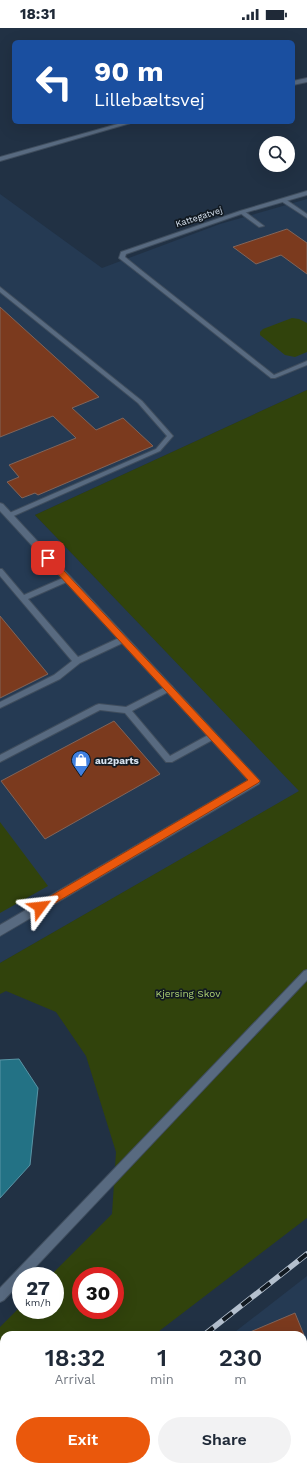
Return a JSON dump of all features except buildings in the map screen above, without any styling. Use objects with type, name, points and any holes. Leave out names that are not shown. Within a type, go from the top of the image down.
[{"type":"street","points":[[295,83],[307,80]]},
{"type":"street","points":[[0,159],[124,124]]},
{"type":"street","name":"Kattegatvej","points":[[139,271],[122,258],[123,253],[242,212],[307,193]]},
{"type":"street","points":[[0,506],[255,781],[0,931]]},
{"type":"lane","points":[[283,200],[307,216]]},
{"type":"lane","points":[[242,212],[261,226]]},
{"type":"lane","points":[[139,271],[273,377],[307,363]]},
{"type":"lane","points":[[0,289],[140,402],[170,436],[158,450],[9,516]]},
{"type":"lane","points":[[0,571],[77,661]]},
{"type":"lane","points":[[23,598],[67,579]]},
{"type":"lane","points":[[0,705],[57,677],[77,661],[124,639]]},
{"type":"lane","points":[[0,759],[99,707],[127,710],[169,688]]},
{"type":"lane","points":[[127,710],[169,760],[213,736]]},
{"type":"lane","points":[[0,1296],[307,974]]},
{"type":"shaded area","points":[[0,194],[102,268],[220,224],[307,199],[307,390],[35,515],[300,791],[0,963]]},
{"type":"shaded area","points":[[19,1059],[38,1088],[30,1165],[0,1198],[0,1060]]},
{"type":"shaded area","points":[[307,1276],[307,1331],[236,1331]]},
{"type":"green space","points":[[292,318],[299,319],[307,323],[307,352],[295,357],[285,355],[260,335],[260,332],[263,329]]},
{"type":"green space","name":"Kjersing Skov","points":[[307,390],[307,1218],[159,1331],[0,1331],[0,1327],[12,1315],[12,1319],[64,1319],[64,1267],[59,1267],[112,1214],[116,1152],[86,1056],[56,1012],[6,991],[0,994],[0,963],[299,791],[35,515]]},
{"type":"green space","points":[[0,822],[48,886],[0,913]]},
{"type":"railway","points":[[209,1331],[307,1254]]},
{"type":"place","name":"au2parts","points":[[81,777]]},
{"type":"route","points":[[40,907],[255,781],[48,558]]}]
